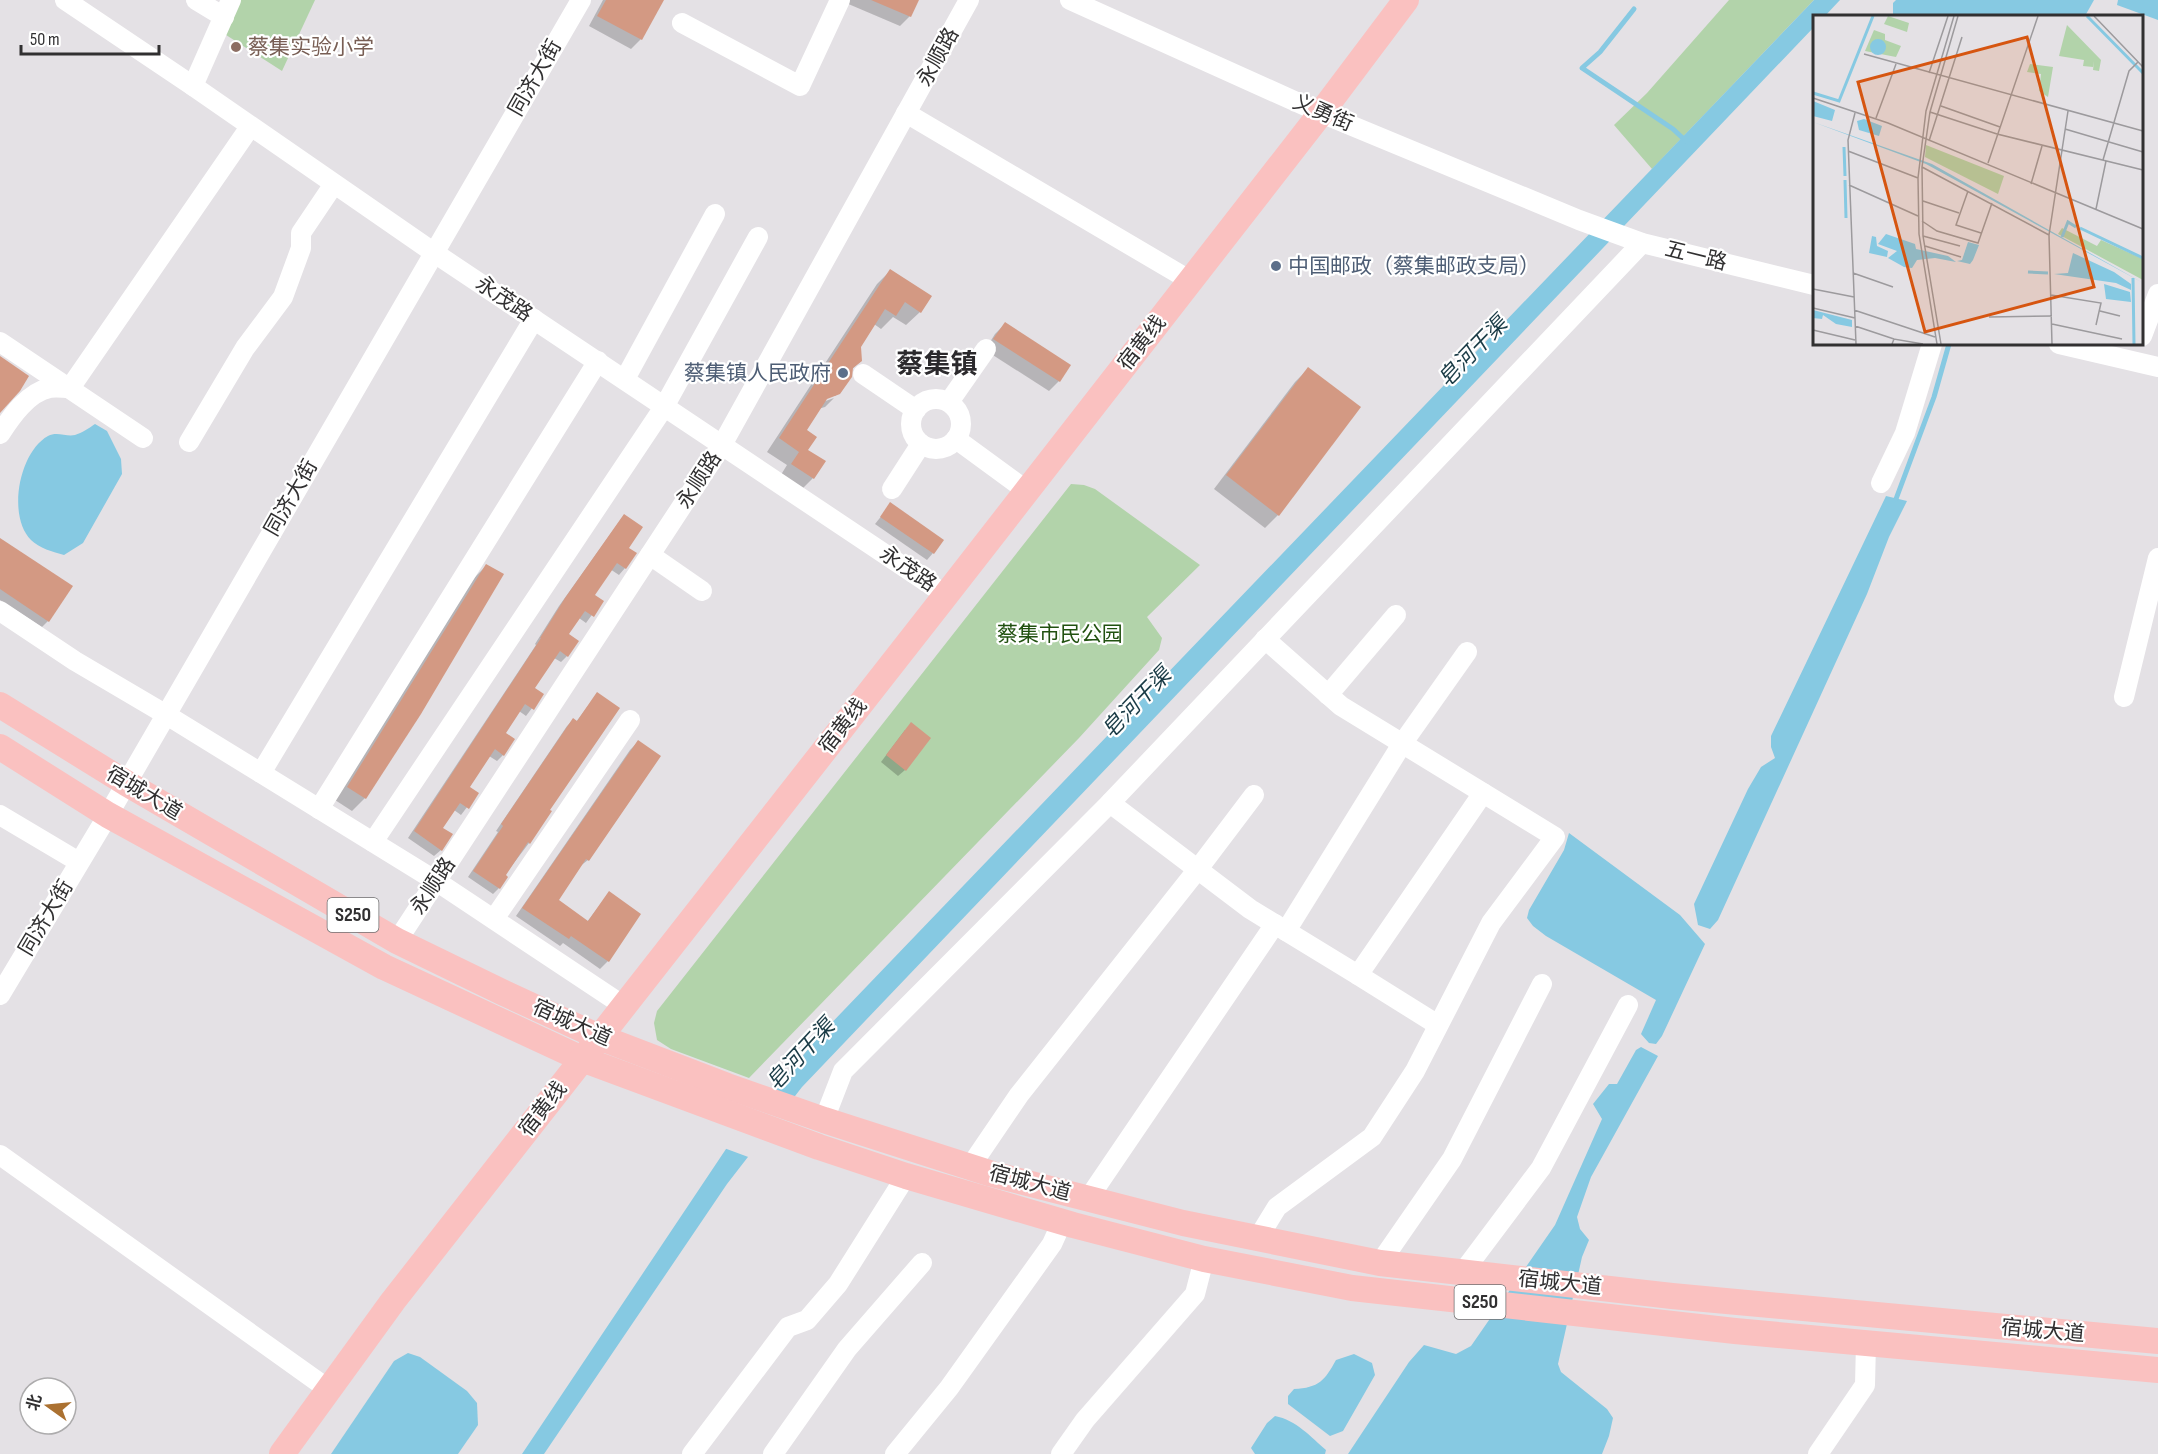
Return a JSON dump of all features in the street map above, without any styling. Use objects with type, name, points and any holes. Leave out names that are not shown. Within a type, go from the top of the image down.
[{"type":"main road","name":"宿黄线","points":[[282,1454],[393,1301],[1191,281],[1406,0]]},
{"type":"main road","name":"宿城大道","points":[[0,705],[126,783],[397,941],[599,1037],[824,1120],[970,1167],[1183,1223],[1380,1263],[1672,1296],[2158,1341]]},
{"type":"main road","name":"宿城大道","points":[[0,747],[108,815],[384,967],[582,1059],[819,1147],[906,1176],[1062,1222],[1204,1259],[1352,1288],[1736,1331],[2158,1370]]},
{"type":"street","name":"永茂路","points":[[65,0],[433,252],[946,595]]},
{"type":"street","points":[[193,86],[227,8],[196,0]]},
{"type":"street","name":"同济大街","points":[[0,995],[108,815],[581,0]]},
{"type":"street","points":[[682,23],[800,86],[840,0]]},
{"type":"street","name":"永顺路","points":[[397,941],[722,445],[969,0]]},
{"type":"street","name":"义勇街","points":[[1070,0],[1321,113],[1579,220]]},
{"type":"street","points":[[906,113],[1191,281]]},
{"type":"street","points":[[70,388],[250,127]]},
{"type":"street","points":[[189,442],[245,348],[283,297],[301,248],[301,233],[334,184]]},
{"type":"street","points":[[625,379],[715,214]]},
{"type":"street","name":"五一路","points":[[1579,220],[1642,243],[1813,285]]},
{"type":"street","points":[[373,842],[664,407],[758,237]]},
{"type":"street","points":[[824,1120],[843,1071],[1110,803],[1642,243]]},
{"type":"street","points":[[2143,333],[2158,294]]},
{"type":"street","points":[[261,773],[534,319]]},
{"type":"street","points":[[0,342],[143,438]]},
{"type":"street","points":[[1881,483],[1905,433],[1932,345]]},
{"type":"street","points":[[2068,345],[2135,352],[2158,367]]},
{"type":"street","points":[[949,402],[986,349]]},
{"type":"street","points":[[319,809],[598,362]]},
{"type":"street","points":[[863,374],[916,410]]},
{"type":"street","points":[[0,434],[19,408],[33,396],[48,388],[70,388]]},
{"type":"street","points":[[934,399],[949,402],[960,417],[956,439],[943,448],[935,449],[921,444],[912,430],[916,410],[934,399]]},
{"type":"street","points":[[956,439],[1027,491]]},
{"type":"street","points":[[892,489],[921,444]]},
{"type":"street","points":[[650,555],[702,591]]},
{"type":"street","points":[[2124,697],[2158,558]]},
{"type":"street","points":[[0,611],[75,661],[436,881],[624,1006]]},
{"type":"street","points":[[1328,695],[1396,615]]},
{"type":"street","points":[[1258,1238],[1277,1207],[1372,1137],[1415,1071],[1491,923],[1555,837],[1341,706],[1265,639]]},
{"type":"street","points":[[1088,1199],[1280,928],[1402,744],[1467,652]]},
{"type":"street","points":[[494,919],[630,720]]},
{"type":"street","points":[[1358,975],[1483,793]]},
{"type":"street","points":[[970,1167],[1019,1095],[1254,795]]},
{"type":"street","points":[[1110,803],[1250,909],[1438,1025]]},
{"type":"street","points":[[0,815],[80,862]]},
{"type":"street","points":[[1380,1263],[1452,1159],[1542,984]]},
{"type":"street","points":[[1463,1272],[1541,1168],[1628,1005]]},
{"type":"street","points":[[0,1155],[328,1389]]},
{"type":"street","points":[[692,1454],[788,1327],[807,1320],[838,1284],[906,1176]]},
{"type":"street","points":[[895,1454],[949,1388],[1052,1244],[1062,1222]]},
{"type":"street","points":[[1061,1454],[1085,1420],[1195,1294],[1204,1259]]},
{"type":"street","points":[[773,1454],[847,1349],[922,1263]]},
{"type":"street","points":[[1818,1454],[1865,1385],[1866,1343]]},
{"type":"green space","points":[[237,0],[315,0],[282,71],[223,33]]},
{"type":"green space","points":[[1729,0],[1814,0],[1652,169],[1614,125],[1647,93]]},
{"type":"green space","name":"蔡集市民公园","points":[[1071,484],[1095,489],[1200,565],[1147,617],[1162,638],[1159,650],[1079,738],[749,1078],[671,1049],[657,1040],[654,1023],[657,1011]]},
{"type":"water","points":[[1814,0],[1840,0],[1826,15],[1813,15],[1813,28],[802,1087],[727,1184],[544,1454],[522,1454],[726,1149],[819,1036]]},
{"type":"water","points":[[1896,0],[2094,0],[2086,15],[1893,15],[1893,3]]},
{"type":"water","points":[[2118,0],[2158,0],[2158,20],[2117,5]]},
{"type":"water","points":[[95,424],[107,431],[121,459],[122,474],[83,543],[64,555],[38,545],[31,540],[24,529],[19,516],[20,485],[30,456],[38,444],[48,436],[75,435]]},
{"type":"water","points":[[1886,496],[1907,501],[1889,537],[1867,594],[1718,920],[1710,929],[1698,925],[1694,904],[1748,789],[1761,767],[1775,758],[1771,747],[1771,736]]},
{"type":"water","points":[[1569,833],[1680,915],[1705,944],[1662,1036],[1656,1044],[1649,1043],[1641,1034],[1656,1000],[1546,936],[1527,918],[1529,910],[1564,850]]},
{"type":"water","points":[[1641,1047],[1658,1056],[1591,1177],[1577,1217],[1580,1229],[1589,1240],[1582,1257],[1558,1364],[1561,1372],[1607,1409],[1613,1418],[1602,1454],[1348,1454],[1409,1362],[1424,1345],[1456,1354],[1471,1346],[1555,1225],[1602,1119],[1593,1104],[1609,1084],[1617,1084],[1636,1050]]},
{"type":"water","points":[[408,1353],[420,1357],[467,1391],[477,1403],[478,1425],[458,1454],[331,1454],[394,1361]]},
{"type":"water","points":[[1354,1354],[1372,1363],[1375,1375],[1343,1431],[1330,1436],[1288,1404],[1288,1396],[1294,1389],[1310,1387],[1320,1382],[1336,1360]]},
{"type":"water","points":[[1275,1416],[1290,1421],[1303,1430],[1326,1450],[1325,1454],[1255,1454],[1251,1448],[1267,1423]]},
{"type":"pier","points":[[771,1091],[796,1100],[751,1158],[724,1148]]},
{"type":"building","points":[[606,0],[664,0],[642,40],[597,16]]},
{"type":"building","points":[[871,0],[919,0],[911,17]]},
{"type":"building","points":[[890,269],[932,296],[921,313],[905,302],[896,316],[885,309],[861,347],[862,361],[853,368],[852,377],[840,394],[827,399],[807,430],[817,437],[808,450],[826,461],[814,479],[791,464],[799,452],[779,438]]},
{"type":"building","points":[[1005,322],[1071,365],[1060,382],[993,339]]},
{"type":"building","points":[[0,356],[29,376],[20,391],[0,413]]},
{"type":"building","points":[[1308,367],[1361,407],[1279,516],[1226,475]]},
{"type":"building","points":[[890,502],[944,540],[934,554],[880,517]]},
{"type":"building","points":[[624,514],[643,527],[629,548],[637,553],[626,569],[617,563],[595,595],[604,601],[594,617],[585,611],[569,634],[579,641],[568,657],[560,651],[535,688],[544,694],[534,710],[525,704],[506,733],[515,739],[504,756],[495,749],[470,787],[479,793],[469,809],[460,803],[443,828],[453,834],[442,851],[414,831],[565,598]]},
{"type":"building","points":[[0,538],[73,586],[49,622],[0,589]]},
{"type":"building","points":[[486,564],[504,574],[421,714],[366,799],[347,787]]},
{"type":"building","points":[[597,692],[620,708],[550,810],[552,811],[530,844],[528,842],[506,875],[508,877],[500,889],[473,871],[503,826],[501,824],[573,718],[577,721]]},
{"type":"building","points":[[911,722],[931,738],[906,771],[886,755]]},
{"type":"building","points":[[638,740],[661,756],[589,861],[586,859],[559,900],[588,921],[609,891],[641,914],[609,962],[571,936],[569,939],[522,908]]},
{"type":"waterway","points":[[1634,9],[1600,52],[1582,68],[1673,129],[1687,142]]},
{"type":"waterway","points":[[1896,499],[1934,397],[1949,345]]},
{"type":"place","name":"蔡集实验小学","points":[[236,47]]},
{"type":"place","name":"中国邮政（蔡集邮政支局）","points":[[1276,266]]},
{"type":"place","name":"蔡集镇人民政府","points":[[843,373]]},
{"type":"district","name":"蔡集镇","points":[[937,365]]},
{"type":"water label","name":"皂河干渠","points":[[1473,352]]},
{"type":"water label","name":"皂河干渠","points":[[1137,703]]},
{"type":"water label","name":"皂河干渠","points":[[801,1055]]}]
